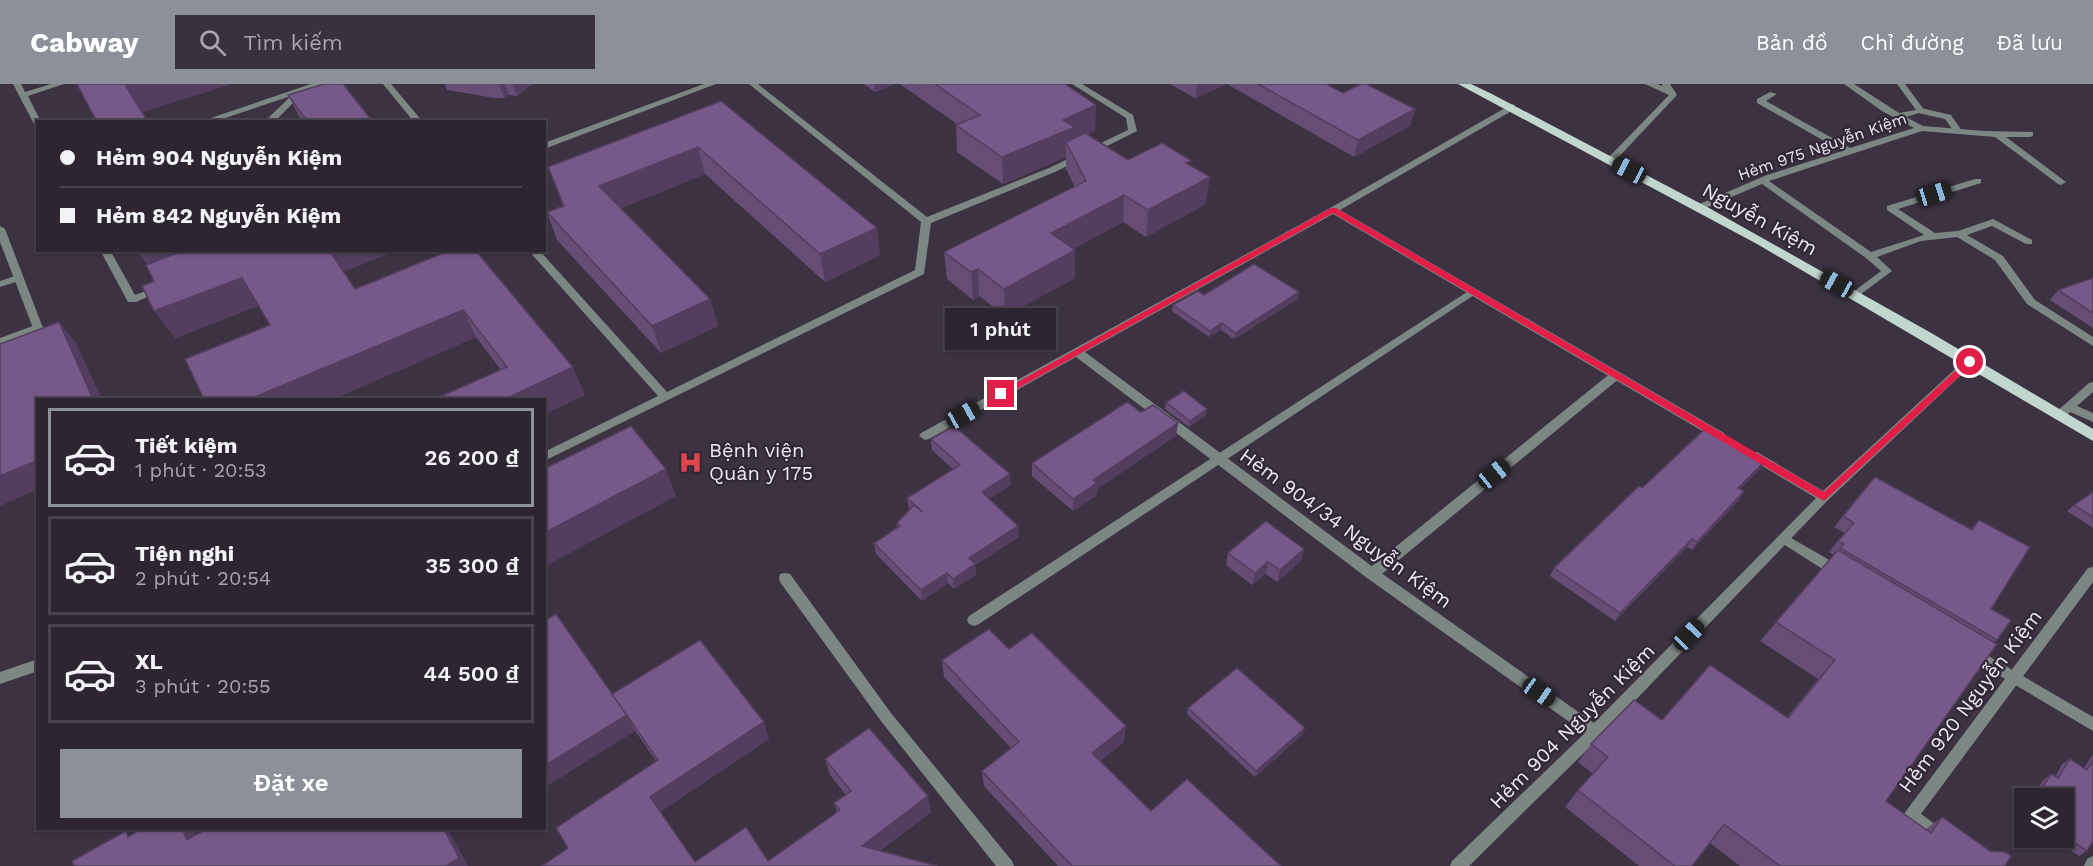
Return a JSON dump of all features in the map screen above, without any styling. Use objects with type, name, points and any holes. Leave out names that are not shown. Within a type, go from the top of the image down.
[{"type":"main road","name":"Nguyễn Kiệm","points":[[1463,84],[1512,107],[1700,207],[1857,294],[1970,362],[2065,412],[2093,436]]},
{"type":"street","points":[[17,84],[36,120]]},
{"type":"street","points":[[22,95],[60,84]]},
{"type":"street","points":[[209,120],[320,84]]},
{"type":"street","points":[[387,84],[417,120]]},
{"type":"street","points":[[546,145],[712,84]]},
{"type":"street","points":[[753,84],[926,221]]},
{"type":"street","points":[[926,221],[1052,170],[1133,131],[1130,117],[1076,84]]},
{"type":"street","points":[[1611,160],[1672,95],[1668,88],[1649,84]]},
{"type":"street","points":[[1848,84],[1897,116],[1921,128]]},
{"type":"street","points":[[1900,84],[1921,111]]},
{"type":"street","points":[[270,120],[302,90]]},
{"type":"street","points":[[1773,94],[1760,101],[1849,151]]},
{"type":"street","points":[[925,436],[1333,210],[1512,107]]},
{"type":"street","points":[[1897,116],[1921,111],[1948,117],[1958,131]]},
{"type":"street","name":"Hẻm 975 Nguyễn Kiệm","points":[[1700,207],[1762,180],[1921,128],[1997,134],[2030,134]]},
{"type":"street","points":[[1997,134],[2061,182]]},
{"type":"street","points":[[1762,180],[1870,256],[1887,272],[1857,294]]},
{"type":"street","points":[[1934,237],[1890,208],[1978,181]]},
{"type":"street","points":[[1333,210],[1824,497]]},
{"type":"street","points":[[546,456],[920,272],[926,221]]},
{"type":"street","points":[[1870,256],[1919,238],[1959,234],[1993,222],[2029,242]]},
{"type":"street","points":[[0,342],[38,328],[1,232]]},
{"type":"street","points":[[1959,234],[1999,258],[2031,302],[2093,342]]},
{"type":"street","points":[[106,252],[132,300],[176,283]]},
{"type":"street","points":[[535,252],[665,397]]},
{"type":"street","points":[[0,284],[18,278]]},
{"type":"street","points":[[974,620],[1473,291]]},
{"type":"street","name":"Hẻm 904/34 Nguyễn Kiệm","points":[[1077,352],[1372,574],[1595,732]]},
{"type":"street","name":"Hẻm 904 Nguyễn Kiệm","points":[[1458,866],[1595,732],[1824,497],[1970,362]]},
{"type":"street","points":[[1372,574],[1616,375]]},
{"type":"street","points":[[2065,412],[2093,386]]},
{"type":"street","points":[[2065,412],[2093,418]]},
{"type":"street","points":[[1784,539],[1854,581]]},
{"type":"street","name":"Hẻm 920 Nguyễn Kiệm","points":[[1955,847],[1911,816],[2093,572]]},
{"type":"street","points":[[784,578],[886,717],[1006,866]]},
{"type":"street","points":[[1964,647],[2093,725]]},
{"type":"street","points":[[0,678],[36,666]]},
{"type":"building","points":[[77,84],[131,84],[126,86],[147,120],[96,120]]},
{"type":"building","points":[[324,84],[343,84],[371,120],[307,120],[288,95]]},
{"type":"building","points":[[935,84],[1065,84],[1096,105],[1063,120],[1075,127],[1002,157],[956,125],[980,115]]},
{"type":"building","points":[[1258,84],[1326,84],[1343,93],[1361,84],[1366,84],[1415,109],[1358,140]]},
{"type":"building","points":[[721,101],[877,228],[820,254],[698,147],[599,186],[710,299],[652,326],[547,212],[564,206],[548,167]]},
{"type":"building","points":[[1085,133],[1128,160],[1162,143],[1192,161],[1186,163],[1210,177],[1148,210],[1124,195],[1051,233],[1075,250],[1004,289],[978,269],[971,272],[944,252],[1086,181],[1066,142]]},
{"type":"building","points":[[180,252],[330,252],[355,289],[446,252],[477,252],[573,367],[507,398],[437,398],[507,367],[463,310],[257,396],[258,398],[204,398],[185,359],[270,325],[242,278],[154,311],[142,286],[154,281],[146,265]]},
{"type":"building","points":[[1254,264],[1299,292],[1235,333],[1222,323],[1210,331],[1173,305],[1198,291],[1204,295]]},
{"type":"building","points":[[2093,278],[2093,313],[2058,290]]},
{"type":"building","points":[[59,322],[93,398],[36,398],[36,461],[0,476],[0,344]]},
{"type":"building","points":[[1184,391],[1207,409],[1190,421],[1166,402]]},
{"type":"building","points":[[1127,402],[1141,412],[1153,405],[1178,423],[1093,480],[1097,483],[1073,499],[1032,463]]},
{"type":"building","points":[[631,426],[666,469],[546,532],[546,468]]},
{"type":"building","points":[[954,426],[1010,474],[982,492],[1018,526],[969,558],[975,564],[953,579],[947,573],[921,590],[874,543],[900,526],[897,523],[914,505],[923,512],[907,498],[960,465],[931,439]]},
{"type":"building","points":[[1708,426],[1766,460],[1738,488],[1744,491],[1697,542],[1692,539],[1620,613],[1554,568],[1639,486],[1642,488]]},
{"type":"building","points":[[1875,477],[1972,530],[1979,520],[2030,547],[1991,609],[2011,620],[1997,640],[1840,548],[1844,544],[1838,541],[1854,523],[1843,516]]},
{"type":"building","points":[[2093,492],[2093,517],[2074,505]]},
{"type":"building","points":[[1266,521],[1304,549],[1280,570],[1268,562],[1255,573],[1228,553]]},
{"type":"building","points":[[1838,550],[1997,644],[1886,801],[1931,833],[1942,817],[1990,851],[2005,852],[2011,856],[2005,866],[1780,866],[1724,824],[1692,866],[1675,866],[1578,790],[1608,757],[1591,744],[1634,700],[1662,720],[1710,665],[1788,718],[1835,660],[1776,622]]},
{"type":"building","points":[[556,614],[627,715],[546,765],[546,620]]},
{"type":"building","points":[[989,629],[1009,649],[1032,633],[1126,726],[1092,753],[1151,811],[1187,779],[1281,866],[1072,866],[982,771],[1019,742],[942,660]]},
{"type":"building","points":[[700,640],[764,722],[650,797],[695,862],[746,827],[768,861],[840,810],[834,803],[851,791],[825,759],[869,728],[928,796],[862,846],[937,866],[542,866],[568,848],[556,828],[658,760],[612,694]]},
{"type":"building","points":[[1237,668],[1305,728],[1256,771],[1188,708]]},
{"type":"building","points":[[2070,759],[2087,770],[2093,760],[2093,841],[2087,851],[2074,842],[2074,788],[2042,788],[2051,774],[2058,778]]},
{"type":"building","points":[[140,830],[183,830],[187,840],[204,830],[444,830],[459,858],[446,866],[74,866],[72,861],[126,831],[128,837]]},
{"type":"place","name":"Bệnh viện Quân y 175","points":[[691,462]]},
{"type":"route","points":[[1001,394],[1333,210],[1824,497],[1970,362]]}]
